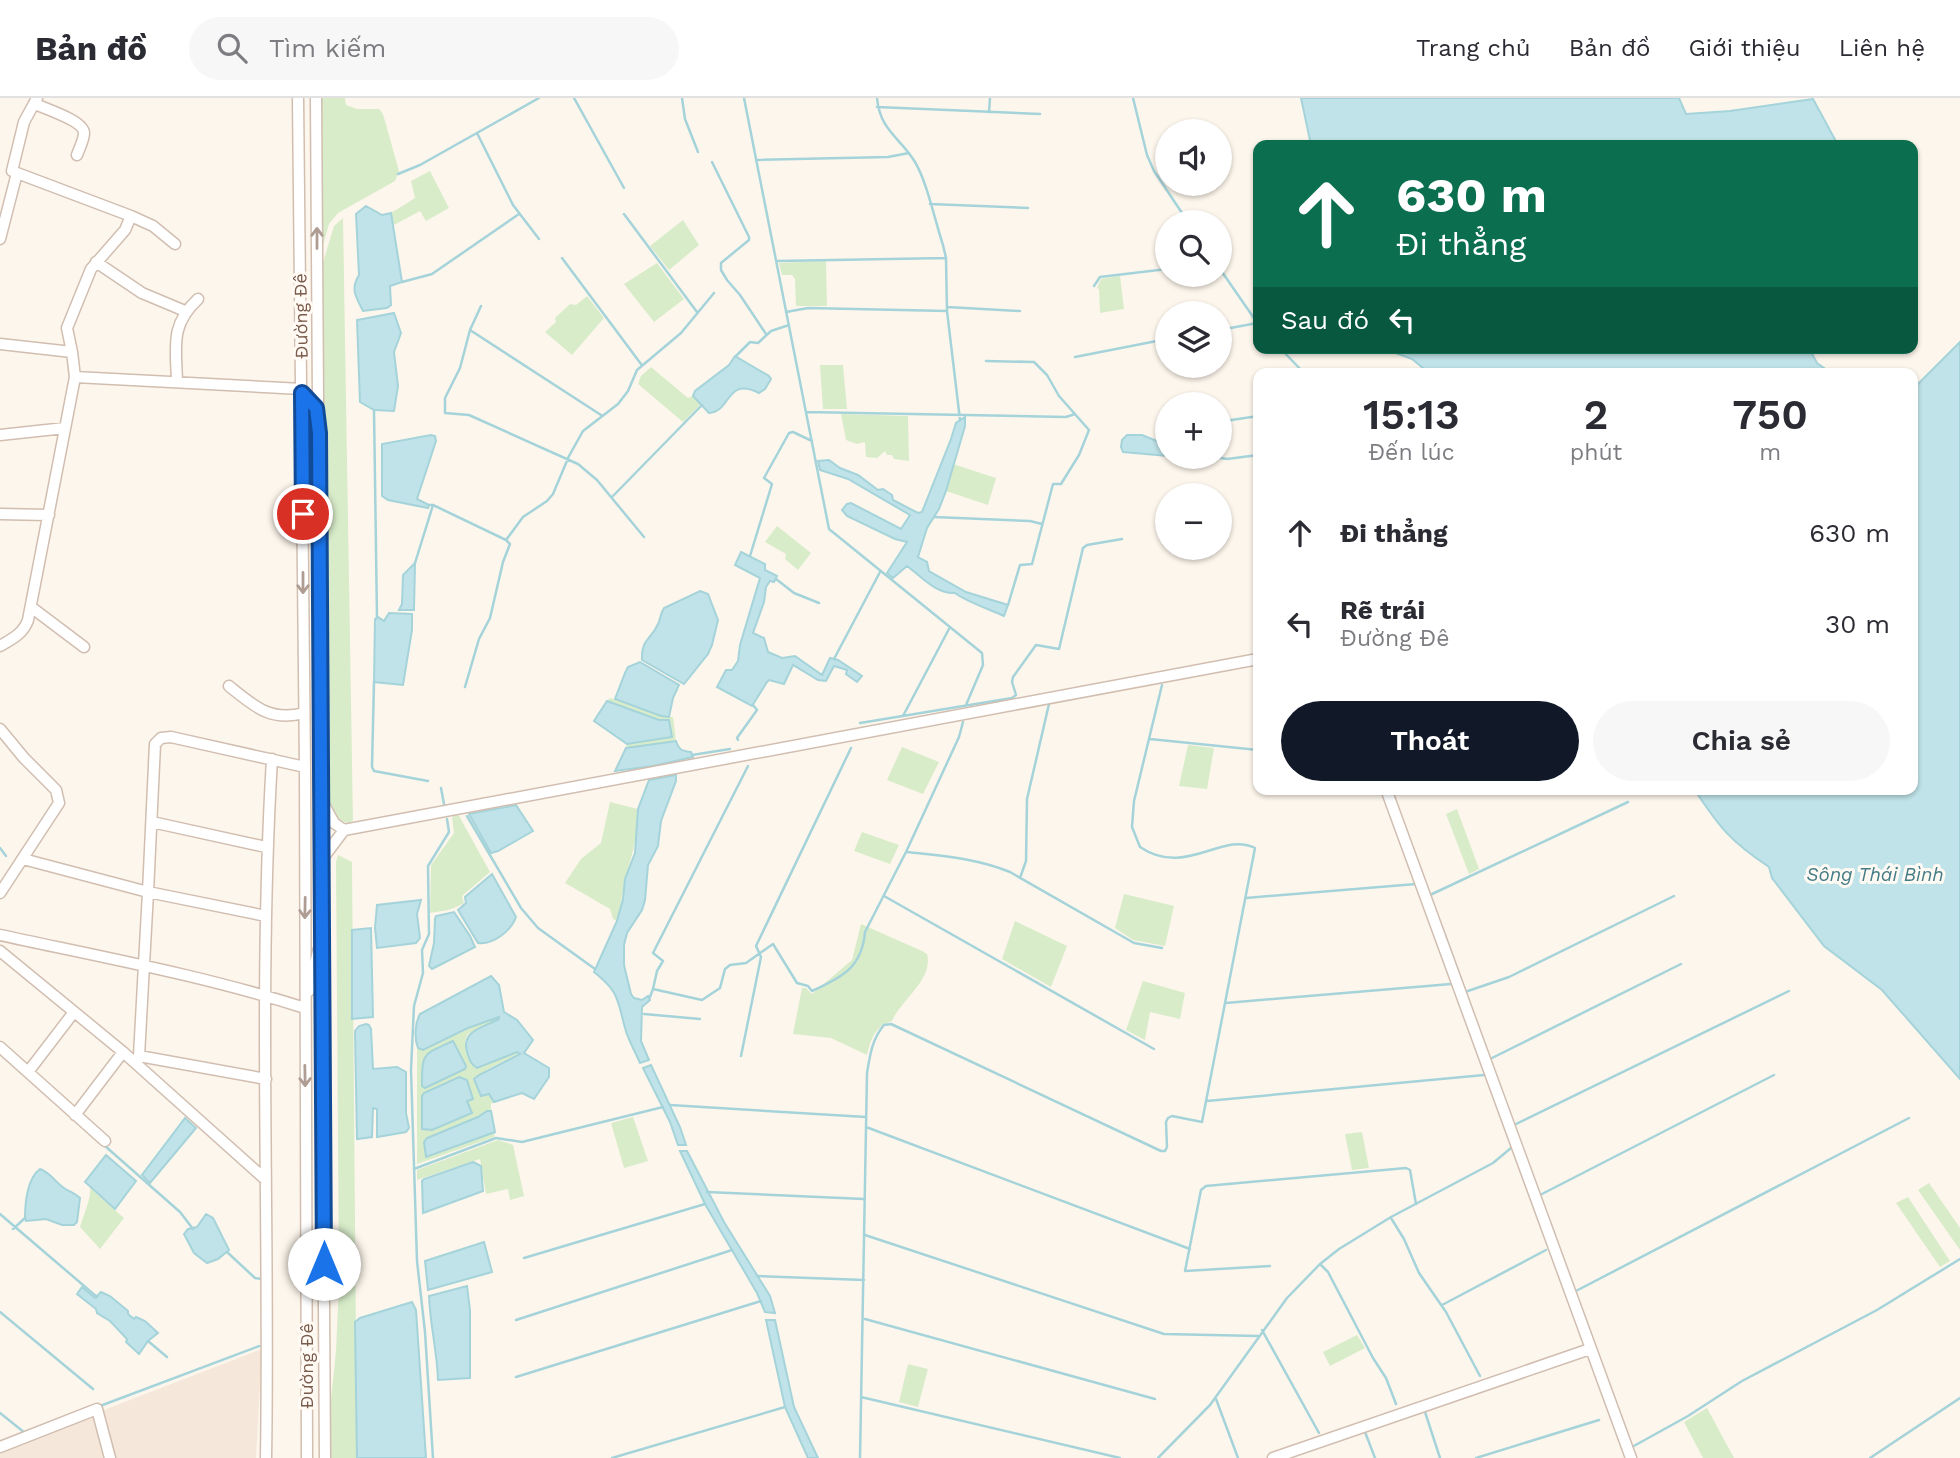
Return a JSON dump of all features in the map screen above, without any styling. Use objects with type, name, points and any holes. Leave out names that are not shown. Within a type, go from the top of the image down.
[{"type":"street","name":"Đường Đê","points":[[298,98],[305,767],[307,1458]]},
{"type":"street","name":"Đường Đê","points":[[316,98],[325,1458]]},
{"type":"street","points":[[0,239],[24,121],[36,101],[83,128],[77,155]]},
{"type":"street","points":[[0,167],[131,216],[153,226],[175,244]]},
{"type":"street","points":[[0,646],[25,627],[31,607],[75,377],[67,328],[91,269],[125,230],[131,216]]},
{"type":"street","points":[[96,262],[142,293],[185,311]]},
{"type":"street","points":[[177,382],[176,335],[185,311],[198,299]]},
{"type":"street","points":[[0,344],[72,352]]},
{"type":"street","points":[[302,391],[319,368]]},
{"type":"street","points":[[75,377],[302,391],[316,408],[319,433]]},
{"type":"street","points":[[0,435],[65,428]]},
{"type":"street","points":[[0,514],[49,515]]},
{"type":"street","points":[[31,607],[84,647]]},
{"type":"street","points":[[320,862],[344,830],[1253,660]]},
{"type":"street","points":[[229,686],[268,713],[280,717],[304,713]]},
{"type":"street","points":[[0,729],[59,796],[56,809],[0,893]]},
{"type":"street","points":[[136,1059],[145,967],[155,744],[161,738],[171,737],[305,767]]},
{"type":"street","points":[[266,1458],[266,847],[272,759]]},
{"type":"street","points":[[1388,795],[1631,1458]]},
{"type":"street","points":[[321,798],[334,822],[344,830]]},
{"type":"street","points":[[152,822],[266,847]]},
{"type":"street","points":[[23,859],[148,892],[266,916]]},
{"type":"street","points":[[0,935],[265,995],[305,1008],[322,933]]},
{"type":"street","points":[[0,951],[123,1052],[136,1059],[266,1181]]},
{"type":"street","points":[[28,1072],[74,1012]]},
{"type":"street","points":[[0,1047],[105,1141]]},
{"type":"street","points":[[75,1115],[123,1052]]},
{"type":"street","points":[[136,1059],[266,1079]]},
{"type":"street","points":[[1273,1458],[1590,1349]]},
{"type":"street","points":[[0,1447],[97,1409],[110,1458]]},
{"type":"shaded area","points":[[262,1349],[256,1458],[0,1458],[0,1450]]},
{"type":"green space","points":[[319,98],[345,98],[346,105],[357,109],[379,109],[383,114],[399,171],[395,181],[338,213],[329,224],[321,252]]},
{"type":"green space","points":[[430,171],[449,208],[426,221],[420,211],[392,226],[391,213],[415,198],[411,181]]},
{"type":"green space","points":[[343,218],[353,821],[348,823],[332,811],[324,791],[321,269],[334,226]]},
{"type":"green space","points":[[683,220],[699,245],[669,270],[650,246]]},
{"type":"green space","points":[[826,261],[827,306],[796,306],[795,279],[792,275],[782,275],[779,263]]},
{"type":"green space","points":[[657,263],[684,299],[654,322],[624,284]]},
{"type":"green space","points":[[1120,276],[1124,309],[1100,313],[1097,288],[1101,279]]},
{"type":"green space","points":[[587,296],[604,318],[572,355],[545,332],[570,304],[576,305]]},
{"type":"green space","points":[[820,365],[843,365],[847,409],[823,409]]},
{"type":"green space","points":[[651,367],[688,398],[693,396],[701,404],[683,422],[638,384],[641,376]]},
{"type":"green space","points":[[841,414],[908,416],[909,461],[894,459],[885,451],[877,458],[866,457],[865,442],[857,444],[846,440]]},
{"type":"green space","points":[[953,464],[996,478],[988,505],[946,491]]},
{"type":"green space","points":[[777,526],[811,553],[798,570],[785,559],[786,554],[765,542]]},
{"type":"green space","points":[[610,698],[661,716],[673,717],[676,741],[626,748],[627,744],[672,737],[669,720],[659,720],[607,701]]},
{"type":"green space","points":[[1188,745],[1214,748],[1207,789],[1179,786]]},
{"type":"green space","points":[[902,747],[939,762],[923,794],[887,780]]},
{"type":"green space","points":[[610,802],[638,809],[635,843],[617,921],[613,919],[610,909],[565,883],[581,859],[601,843]]},
{"type":"green space","points":[[1457,809],[1479,869],[1469,874],[1446,814]]},
{"type":"green space","points":[[458,814],[490,872],[462,896],[464,903],[452,909],[430,913],[431,865],[454,833],[452,817]]},
{"type":"green space","points":[[862,832],[899,845],[890,864],[854,851]]},
{"type":"green space","points":[[338,855],[352,862],[357,1458],[331,1458],[330,1409],[339,1283]]},
{"type":"green space","points":[[1124,894],[1174,906],[1165,946],[1133,940],[1115,928]]},
{"type":"green space","points":[[1015,921],[1067,946],[1051,987],[1002,959]]},
{"type":"green space","points":[[861,924],[922,951],[927,954],[928,963],[921,981],[892,1021],[874,1034],[867,1055],[831,1038],[793,1034],[802,988],[812,994],[852,960]]},
{"type":"green space","points":[[1143,981],[1185,993],[1180,1019],[1150,1012],[1145,1040],[1126,1030]]},
{"type":"green space","points":[[494,1017],[500,1017],[468,1034],[465,1040],[471,1064],[477,1068],[520,1053],[474,1079],[481,1096],[489,1094],[494,1102],[491,1104],[491,1111],[427,1138],[426,1156],[495,1132],[494,1137],[417,1164],[417,1044],[418,1048],[424,1050]],"holes":[[[467,1080],[473,1098],[467,1101],[471,1113],[424,1093]]]},
{"type":"green space","points":[[633,1117],[648,1161],[624,1168],[611,1123]]},
{"type":"green space","points":[[1362,1132],[1369,1168],[1352,1170],[1345,1134]]},
{"type":"green space","points":[[498,1140],[513,1145],[524,1196],[510,1200],[508,1189],[486,1194],[480,1159],[417,1180],[417,1170]]},
{"type":"green space","points":[[1929,1183],[1960,1228],[1960,1250],[1918,1190]]},
{"type":"green space","points":[[90,1188],[124,1218],[100,1249],[80,1227],[89,1201]]},
{"type":"green space","points":[[1908,1197],[1950,1261],[1940,1267],[1896,1203]]},
{"type":"green space","points":[[1357,1335],[1365,1348],[1330,1366],[1323,1352]]},
{"type":"green space","points":[[908,1364],[928,1369],[918,1407],[899,1402]]},
{"type":"green space","points":[[1707,1408],[1734,1458],[1703,1458],[1684,1422]]},
{"type":"water","points":[[1301,98],[1679,98],[1686,114],[1730,111],[1813,99],[1835,140],[1310,140]]},
{"type":"water","points":[[366,206],[382,215],[391,213],[402,282],[390,286],[391,305],[387,308],[363,311],[354,289],[359,275],[356,214]]},
{"type":"water","points":[[394,313],[401,333],[394,352],[398,386],[394,411],[374,410],[360,402],[357,320]]},
{"type":"water","name":"Sông Thái Bình","points":[[1960,342],[1960,1079],[1882,990],[1824,946],[1772,878],[1769,867],[1727,833],[1698,795],[1918,795],[1918,384]]},
{"type":"water","points":[[1398,354],[1812,354],[1817,363],[1824,368],[1423,368],[1412,359]]},
{"type":"water","points":[[735,356],[771,379],[759,393],[740,389],[716,411],[709,413],[693,396],[695,391],[729,365]]},
{"type":"water","points":[[965,417],[965,426],[946,491],[927,528],[918,557],[927,562],[929,571],[966,592],[1008,605],[1004,616],[955,593],[935,588],[907,566],[893,578],[887,573],[907,542],[847,516],[842,510],[851,503],[901,529],[910,515],[848,479],[820,470],[818,461],[829,460],[858,475],[878,490],[883,489],[892,495],[893,500],[918,513],[922,512],[956,423]]},
{"type":"water","points":[[1127,435],[1142,435],[1155,440],[1155,455],[1123,452],[1122,440]]},
{"type":"water","points":[[435,436],[436,441],[417,499],[429,505],[428,508],[388,500],[382,496],[382,444]]},
{"type":"water","points":[[741,552],[765,564],[765,570],[777,576],[774,582],[770,581],[766,587],[764,602],[753,633],[764,638],[768,652],[782,658],[795,656],[822,675],[830,658],[838,660],[862,676],[857,682],[846,674],[847,670],[834,666],[826,681],[818,680],[793,665],[784,684],[769,680],[752,706],[717,687],[726,670],[732,670],[738,661],[740,645],[760,578],[735,565]]},
{"type":"water","points":[[415,563],[414,610],[399,610],[402,604],[403,575]]},
{"type":"water","points":[[700,591],[708,594],[718,620],[708,654],[684,684],[642,660],[642,653],[664,608]]},
{"type":"water","points":[[389,613],[412,614],[403,685],[374,682],[375,619],[378,617],[384,621]]},
{"type":"water","points":[[640,662],[679,685],[669,717],[615,699],[628,667]]},
{"type":"water","points":[[607,701],[659,720],[669,720],[672,737],[627,744],[594,721]]},
{"type":"water","points":[[676,741],[680,748],[691,752],[693,757],[615,771],[626,748]]},
{"type":"water","points":[[676,775],[661,821],[658,846],[648,865],[642,910],[627,933],[624,945],[624,965],[631,994],[642,1000],[648,996],[650,1000],[642,1007],[641,1041],[649,1060],[640,1063],[626,1032],[616,996],[594,972],[617,921],[625,879],[635,853],[638,809],[649,780]]},
{"type":"water","points":[[516,805],[533,831],[491,853],[469,814]]},
{"type":"water","points":[[492,874],[516,917],[501,936],[490,942],[478,943],[458,910],[466,903],[465,897]]},
{"type":"water","points":[[421,900],[417,914],[420,938],[416,943],[377,948],[377,905]]},
{"type":"water","points":[[454,912],[475,947],[432,969],[429,966],[436,916]]},
{"type":"water","points":[[371,928],[373,1017],[352,1019],[352,930]]},
{"type":"water","points":[[491,976],[499,985],[504,1012],[517,1020],[533,1040],[524,1053],[549,1068],[549,1077],[534,1099],[522,1093],[494,1102],[489,1094],[481,1096],[474,1079],[520,1054],[517,1052],[477,1068],[471,1062],[466,1047],[469,1035],[499,1017],[468,1028],[423,1050],[418,1048],[416,1031],[420,1014]]},
{"type":"water","points":[[366,1024],[371,1029],[373,1069],[397,1067],[406,1072],[406,1113],[409,1128],[406,1132],[377,1137],[377,1109],[373,1108],[372,1137],[357,1139],[355,1031]]},
{"type":"water","points":[[453,1041],[466,1066],[465,1069],[425,1088],[422,1086],[422,1075],[426,1056]]},
{"type":"water","points":[[651,1065],[686,1145],[678,1145],[670,1122],[643,1068]]},
{"type":"water","points":[[459,1077],[467,1080],[473,1099],[467,1101],[472,1113],[432,1130],[422,1129],[424,1093]]},
{"type":"water","points":[[491,1111],[495,1132],[426,1157],[424,1142],[427,1138]]},
{"type":"water","points":[[185,1118],[196,1128],[150,1183],[142,1175]]},
{"type":"water","points":[[680,1151],[687,1151],[724,1222],[770,1296],[775,1313],[765,1312],[757,1293],[705,1204]]},
{"type":"water","points":[[106,1155],[136,1181],[115,1209],[85,1182]]},
{"type":"water","points":[[473,1162],[481,1166],[483,1191],[423,1213],[422,1181]]},
{"type":"water","points":[[40,1169],[80,1198],[77,1222],[74,1225],[62,1225],[46,1219],[26,1221],[28,1192],[32,1178]]},
{"type":"water","points":[[206,1214],[213,1218],[229,1250],[218,1259],[207,1263],[194,1253],[184,1234],[188,1229],[197,1227]]},
{"type":"water","points":[[484,1242],[492,1272],[428,1290],[425,1261]]},
{"type":"water","points":[[467,1286],[470,1310],[470,1378],[438,1380],[429,1296]]},
{"type":"water","points":[[82,1287],[95,1298],[101,1292],[110,1296],[134,1319],[136,1317],[145,1321],[158,1333],[139,1354],[110,1321],[77,1294]]},
{"type":"water","points":[[412,1302],[416,1310],[426,1458],[357,1458],[355,1322],[360,1318]]},
{"type":"water","points":[[766,1320],[775,1320],[794,1407],[818,1458],[808,1458],[785,1407]]},
{"type":"waterway","points":[[398,174],[420,165],[539,98]]},
{"type":"waterway","points":[[574,98],[624,188]]},
{"type":"waterway","points":[[682,98],[685,119],[698,152]]},
{"type":"waterway","points":[[744,98],[829,529],[982,653],[983,665],[966,705]]},
{"type":"waterway","points":[[877,98],[886,126],[909,153],[919,170],[943,245],[946,258],[947,311],[960,420]]},
{"type":"waterway","points":[[989,112],[990,98]]},
{"type":"waterway","points":[[1133,98],[1147,155],[1154,171],[1180,210]]},
{"type":"waterway","points":[[877,107],[1040,114]]},
{"type":"waterway","points":[[477,133],[513,205],[539,239]]},
{"type":"waterway","points":[[756,160],[888,157],[909,153]]},
{"type":"waterway","points":[[712,162],[749,237],[749,240],[721,263],[721,270],[766,334]]},
{"type":"waterway","points":[[930,204],[1028,208]]},
{"type":"waterway","points":[[402,282],[432,274],[519,214]]},
{"type":"waterway","points":[[624,214],[697,312]]},
{"type":"waterway","points":[[562,258],[641,364]]},
{"type":"waterway","points":[[778,261],[946,258]]},
{"type":"waterway","points":[[1094,286],[1100,277],[1155,270]]},
{"type":"waterway","points":[[1232,286],[1253,317]]},
{"type":"waterway","points":[[429,505],[506,540],[523,517],[553,494],[583,431],[618,404],[628,391],[637,370],[681,333],[714,293]]},
{"type":"waterway","points":[[481,306],[470,330],[460,368],[445,398],[445,413],[469,415],[578,464],[597,480],[644,537]]},
{"type":"waterway","points":[[947,307],[1020,311]]},
{"type":"waterway","points":[[786,312],[808,308],[947,311]]},
{"type":"waterway","points":[[1232,328],[1253,324]]},
{"type":"waterway","points":[[736,356],[750,342],[758,343],[771,331],[789,325]]},
{"type":"waterway","points":[[470,330],[601,415]]},
{"type":"waterway","points":[[1075,357],[1155,341]]},
{"type":"waterway","points":[[1286,354],[1299,368]]},
{"type":"waterway","points":[[986,361],[1034,362],[1089,430],[1079,455],[1061,484],[1053,484],[1032,564],[1020,565],[1008,605]]},
{"type":"waterway","points":[[612,497],[702,405]]},
{"type":"waterway","points":[[374,410],[377,618]]},
{"type":"waterway","points":[[806,412],[1066,417],[1075,414]]},
{"type":"waterway","points":[[1232,420],[1253,417]]},
{"type":"waterway","points":[[750,556],[772,484],[764,478],[789,433],[793,432],[812,441]]},
{"type":"waterway","points":[[1232,458],[1253,456]]},
{"type":"waterway","points":[[415,563],[433,505]]},
{"type":"waterway","points":[[934,517],[1030,521],[1042,524]]},
{"type":"waterway","points":[[860,723],[1012,698],[1016,695],[1013,677],[1036,645],[1059,649],[1083,548],[1122,539]]},
{"type":"waterway","points":[[465,687],[479,639],[490,618],[510,544],[506,540]]},
{"type":"waterway","points":[[834,659],[880,572]]},
{"type":"waterway","points":[[776,579],[794,593],[819,603]]},
{"type":"waterway","points":[[903,716],[950,627]]},
{"type":"waterway","points":[[374,682],[374,771],[428,781]]},
{"type":"waterway","points":[[860,1458],[867,1073],[874,1042],[884,1025],[891,1024],[1161,1151],[1165,1151],[1167,1147],[1168,1118],[1172,1116],[1202,1122],[1255,848],[1242,844],[1230,845],[1173,858],[1157,855],[1140,847],[1132,827],[1134,801],[1162,685]]},
{"type":"waterway","points":[[1020,878],[1026,861],[1027,799],[1049,704]]},
{"type":"waterway","points":[[738,740],[757,710],[753,705]]},
{"type":"waterway","points":[[748,766],[653,953],[663,961],[657,971],[653,989],[702,1000],[720,988],[725,969],[730,965],[746,963],[773,944],[797,983],[808,986],[812,991],[833,981],[849,969],[860,954],[865,932],[906,852],[959,737],[963,722]]},
{"type":"waterway","points":[[1150,739],[1253,749]]},
{"type":"waterway","points":[[741,1056],[761,957],[756,946],[851,748]]},
{"type":"waterway","points":[[692,755],[730,749]]},
{"type":"waterway","points":[[441,788],[444,804]]},
{"type":"waterway","points":[[1430,895],[1628,802]]},
{"type":"waterway","points":[[467,816],[521,908],[538,928],[595,969]]},
{"type":"waterway","points":[[433,1458],[425,1332],[417,1261],[411,1070],[414,1006],[423,973],[422,950],[429,934],[428,866],[449,832],[447,819]]},
{"type":"waterway","points":[[0,848],[6,856]]},
{"type":"waterway","points":[[907,852],[946,856],[997,867],[1134,943],[1162,948]]},
{"type":"waterway","points":[[1246,898],[1416,884]]},
{"type":"waterway","points":[[884,896],[1154,1049]]},
{"type":"waterway","points":[[1465,992],[1509,977],[1674,896]]},
{"type":"waterway","points":[[1443,930],[1467,996]]},
{"type":"waterway","points":[[1490,1059],[1681,964]]},
{"type":"waterway","points":[[1226,1003],[1451,984]]},
{"type":"waterway","points":[[650,997],[653,989]]},
{"type":"waterway","points":[[1514,1125],[1789,991]]},
{"type":"waterway","points":[[644,1014],[700,1019]]},
{"type":"waterway","points":[[1207,1101],[1484,1075]]},
{"type":"waterway","points":[[1540,1195],[1774,1075]]},
{"type":"waterway","points":[[149,1082],[181,1110]]},
{"type":"waterway","points":[[670,1105],[866,1117]]},
{"type":"waterway","points":[[414,1169],[496,1138],[522,1142],[663,1107]]},
{"type":"waterway","points":[[1574,1292],[1909,1118]]},
{"type":"waterway","points":[[866,1127],[1190,1249]]},
{"type":"waterway","points":[[105,1146],[180,1212],[193,1229]]},
{"type":"waterway","points":[[1158,1458],[1210,1405],[1287,1298],[1320,1264],[1391,1217],[1493,1163],[1511,1148]]},
{"type":"waterway","points":[[1270,1266],[1185,1271],[1201,1190],[1206,1186],[1406,1168],[1410,1170],[1416,1204]]},
{"type":"waterway","points":[[707,1192],[864,1199]]},
{"type":"waterway","points":[[524,1258],[705,1204]]},
{"type":"waterway","points":[[1546,1213],[1554,1233]]},
{"type":"waterway","points":[[0,1214],[97,1297]]},
{"type":"waterway","points":[[13,1229],[25,1218]]},
{"type":"waterway","points":[[1391,1218],[1419,1273],[1446,1312],[1480,1376]]},
{"type":"waterway","points":[[865,1235],[1164,1334],[1258,1336]]},
{"type":"waterway","points":[[516,1320],[732,1250]]},
{"type":"waterway","points":[[1442,1305],[1546,1250]]},
{"type":"waterway","points":[[227,1252],[255,1278],[262,1279]]},
{"type":"waterway","points":[[1632,1447],[1688,1416],[1742,1381],[1877,1310],[1960,1259]]},
{"type":"waterway","points":[[1320,1264],[1328,1272],[1386,1378],[1396,1404]]},
{"type":"waterway","points":[[757,1276],[864,1280]]},
{"type":"waterway","points":[[516,1377],[761,1301]]},
{"type":"waterway","points":[[0,1312],[93,1389]]},
{"type":"waterway","points":[[865,1319],[1155,1399]]},
{"type":"waterway","points":[[1262,1330],[1319,1433]]},
{"type":"waterway","points":[[148,1341],[167,1357]]},
{"type":"waterway","points":[[100,1406],[262,1343]]},
{"type":"waterway","points":[[861,1397],[1120,1458]]},
{"type":"waterway","points":[[1870,1458],[1960,1398]]},
{"type":"waterway","points":[[1216,1399],[1238,1458]]},
{"type":"waterway","points":[[612,1458],[785,1407]]},
{"type":"waterway","points":[[1425,1412],[1440,1458]]},
{"type":"waterway","points":[[0,1413],[25,1433]]},
{"type":"waterway","points":[[1476,1458],[1599,1420]]},
{"type":"waterway","points":[[1365,1432],[1375,1458]]},
{"type":"route","points":[[303,514],[302,393],[316,408],[319,433],[324,1264]]}]
